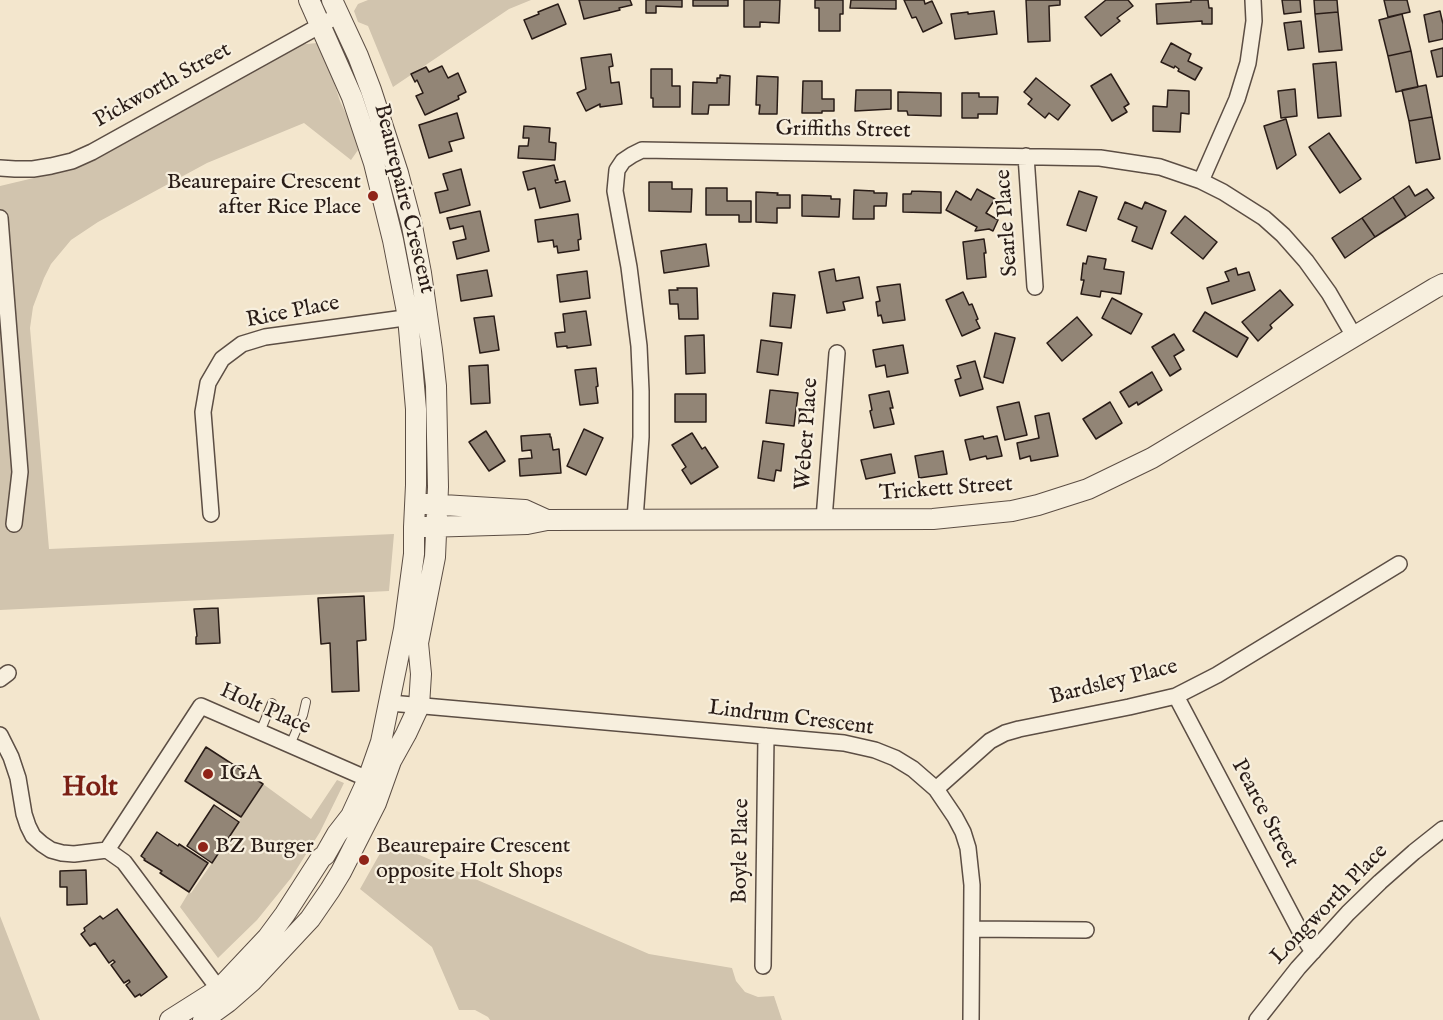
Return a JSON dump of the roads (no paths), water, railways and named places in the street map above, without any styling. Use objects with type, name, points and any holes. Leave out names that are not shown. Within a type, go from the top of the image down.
[{"type":"street","name":"Beaurepaire Crescent","points":[[309,0],[352,97],[374,163],[393,240],[408,317],[416,409],[414,554],[404,629],[375,783]]},
{"type":"street","points":[[1201,181],[1237,99],[1248,63],[1254,21],[1253,0]]},
{"type":"street","name":"Beaurepaire Crescent","points":[[203,1020],[285,914],[337,834],[391,761],[419,706],[421,674],[418,643],[435,557],[438,484],[436,386],[428,315],[412,226],[401,184],[371,90],[336,7]]},
{"type":"street","name":"Pickworth Street","points":[[0,168],[15,170],[51,166],[92,152],[321,25],[336,7]]},
{"type":"street","name":"Griffiths Street","points":[[635,519],[641,436],[639,346],[615,191],[617,170],[623,162],[642,150],[1100,158],[1161,167],[1201,181],[1264,218],[1306,261],[1329,293],[1354,336]]},
{"type":"street","name":"Searle Place","points":[[1026,156],[1035,287]]},
{"type":"street","points":[[0,218],[20,471],[14,524]]},
{"type":"street","name":"Trickett Street","points":[[414,527],[526,524],[547,520],[933,519],[1012,512],[1088,489],[1152,458],[1440,284]]},
{"type":"street","name":"Rice Place","points":[[211,514],[203,412],[208,383],[222,359],[242,344],[265,337],[428,315]]},
{"type":"street","name":"Weber Place","points":[[824,519],[837,354]]},
{"type":"street","name":"Trickett Street","points":[[415,503],[525,510],[547,520]]},
{"type":"street","name":"Bardsley Place","points":[[936,789],[990,741],[1005,733],[1176,696],[1216,675],[1399,564]]},
{"type":"street","name":"Pearce Street","points":[[1176,696],[1313,952]]},
{"type":"street","name":"Lindrum Crescent","points":[[390,703],[844,743],[875,750],[895,758],[913,769],[936,789],[955,817],[968,848],[972,885],[970,1020]]},
{"type":"street","name":"Holt Place","points":[[107,850],[201,706],[375,783]]},
{"type":"street","points":[[0,735],[18,778],[24,814],[33,836],[51,850],[74,854],[107,850],[124,862],[223,996]]},
{"type":"street","name":"Boyle Place","points":[[763,966],[766,736]]},
{"type":"street","name":"Longworth Place","points":[[1257,1020],[1298,968],[1348,913],[1380,882],[1443,829]]},
{"type":"street","points":[[972,929],[1086,930]]},
{"type":"street","name":"Beaurepaire Crescent","points":[[170,1020],[223,996]]},
{"type":"lane","points":[[290,745],[306,702]]},
{"type":"lane","points":[[260,732],[272,703]]},
{"type":"place","name":"Beaurepaire Crescent after Rice Place","points":[[373,196]]},
{"type":"place","name":"IGA","points":[[208,774]]},
{"type":"place","name":"BZ Burger","points":[[203,847]]},
{"type":"place","name":"Beaurepaire Crescent opposite Holt Shops","points":[[364,860]]},
{"type":"district","name":"Holt","points":[[90,789]]}]
